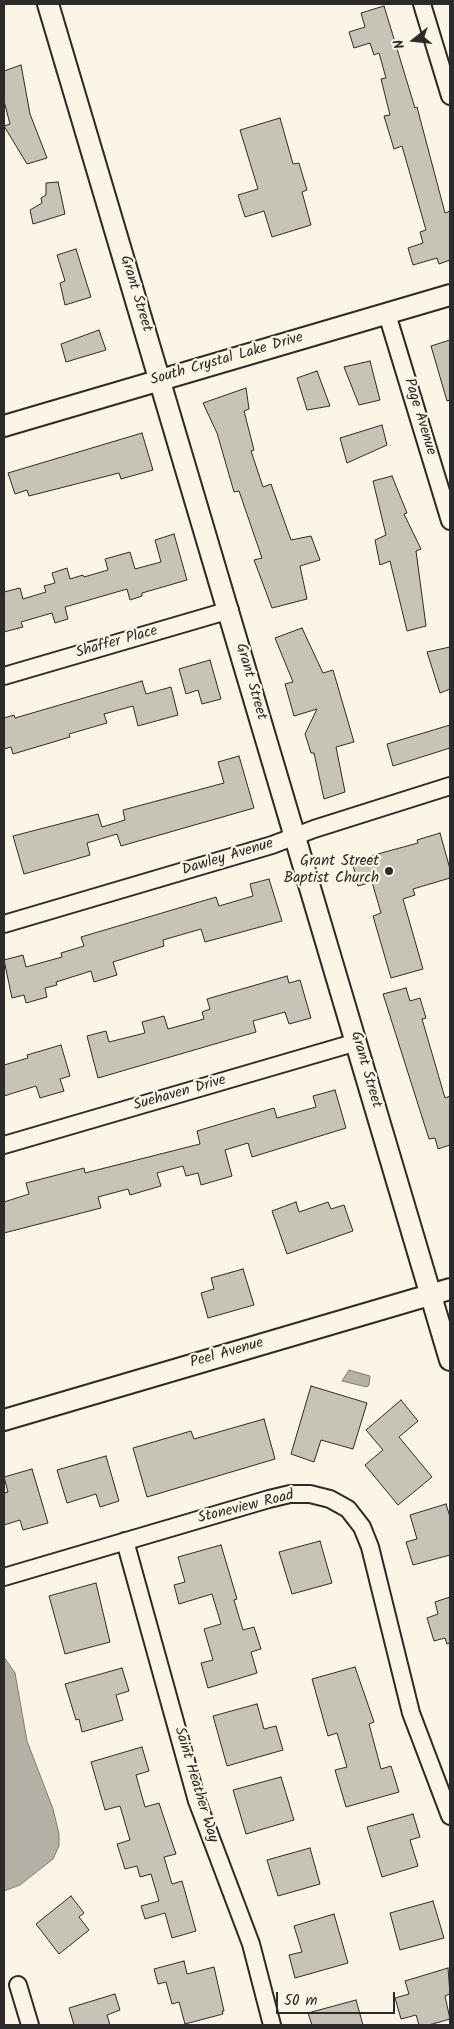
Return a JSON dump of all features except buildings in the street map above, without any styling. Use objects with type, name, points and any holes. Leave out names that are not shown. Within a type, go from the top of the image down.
[{"type":"street","name":"Grant Street","points":[[48,4],[230,610],[450,1360]]},
{"type":"street","points":[[422,4],[450,96]]},
{"type":"street","name":"South Crystal Lake Drive","points":[[4,426],[450,295]]},
{"type":"street","name":"Page Avenue","points":[[387,314],[450,521]]},
{"type":"street","name":"Shaffer Place","points":[[4,676],[230,610]]},
{"type":"street","name":"Dawley Avenue","points":[[4,924],[262,848],[450,786]]},
{"type":"street","name":"Suehaven Drive","points":[[4,1145],[357,1042]]},
{"type":"street","name":"Peel Avenue","points":[[4,1420],[450,1289]]},
{"type":"street","name":"Stoneview Road","points":[[4,1577],[290,1494],[310,1494],[330,1499],[348,1510],[362,1527],[370,1547],[411,1713],[450,1816]]},
{"type":"street","name":"Saint Heather Way","points":[[125,1541],[198,1801],[251,1944],[272,2025]]},
{"type":"street","points":[[18,1985],[30,2025]]},
{"type":"shaded area","points":[[349,1370],[370,1376],[369,1385],[367,1387],[342,1381]]},
{"type":"shaded area","points":[[4,1657],[15,1673],[27,1741],[53,1809],[59,1834],[59,1846],[53,1859],[20,1885],[4,1891]]},
{"type":"place","name":"Grant Street Baptist Church","points":[[389,871]]}]
